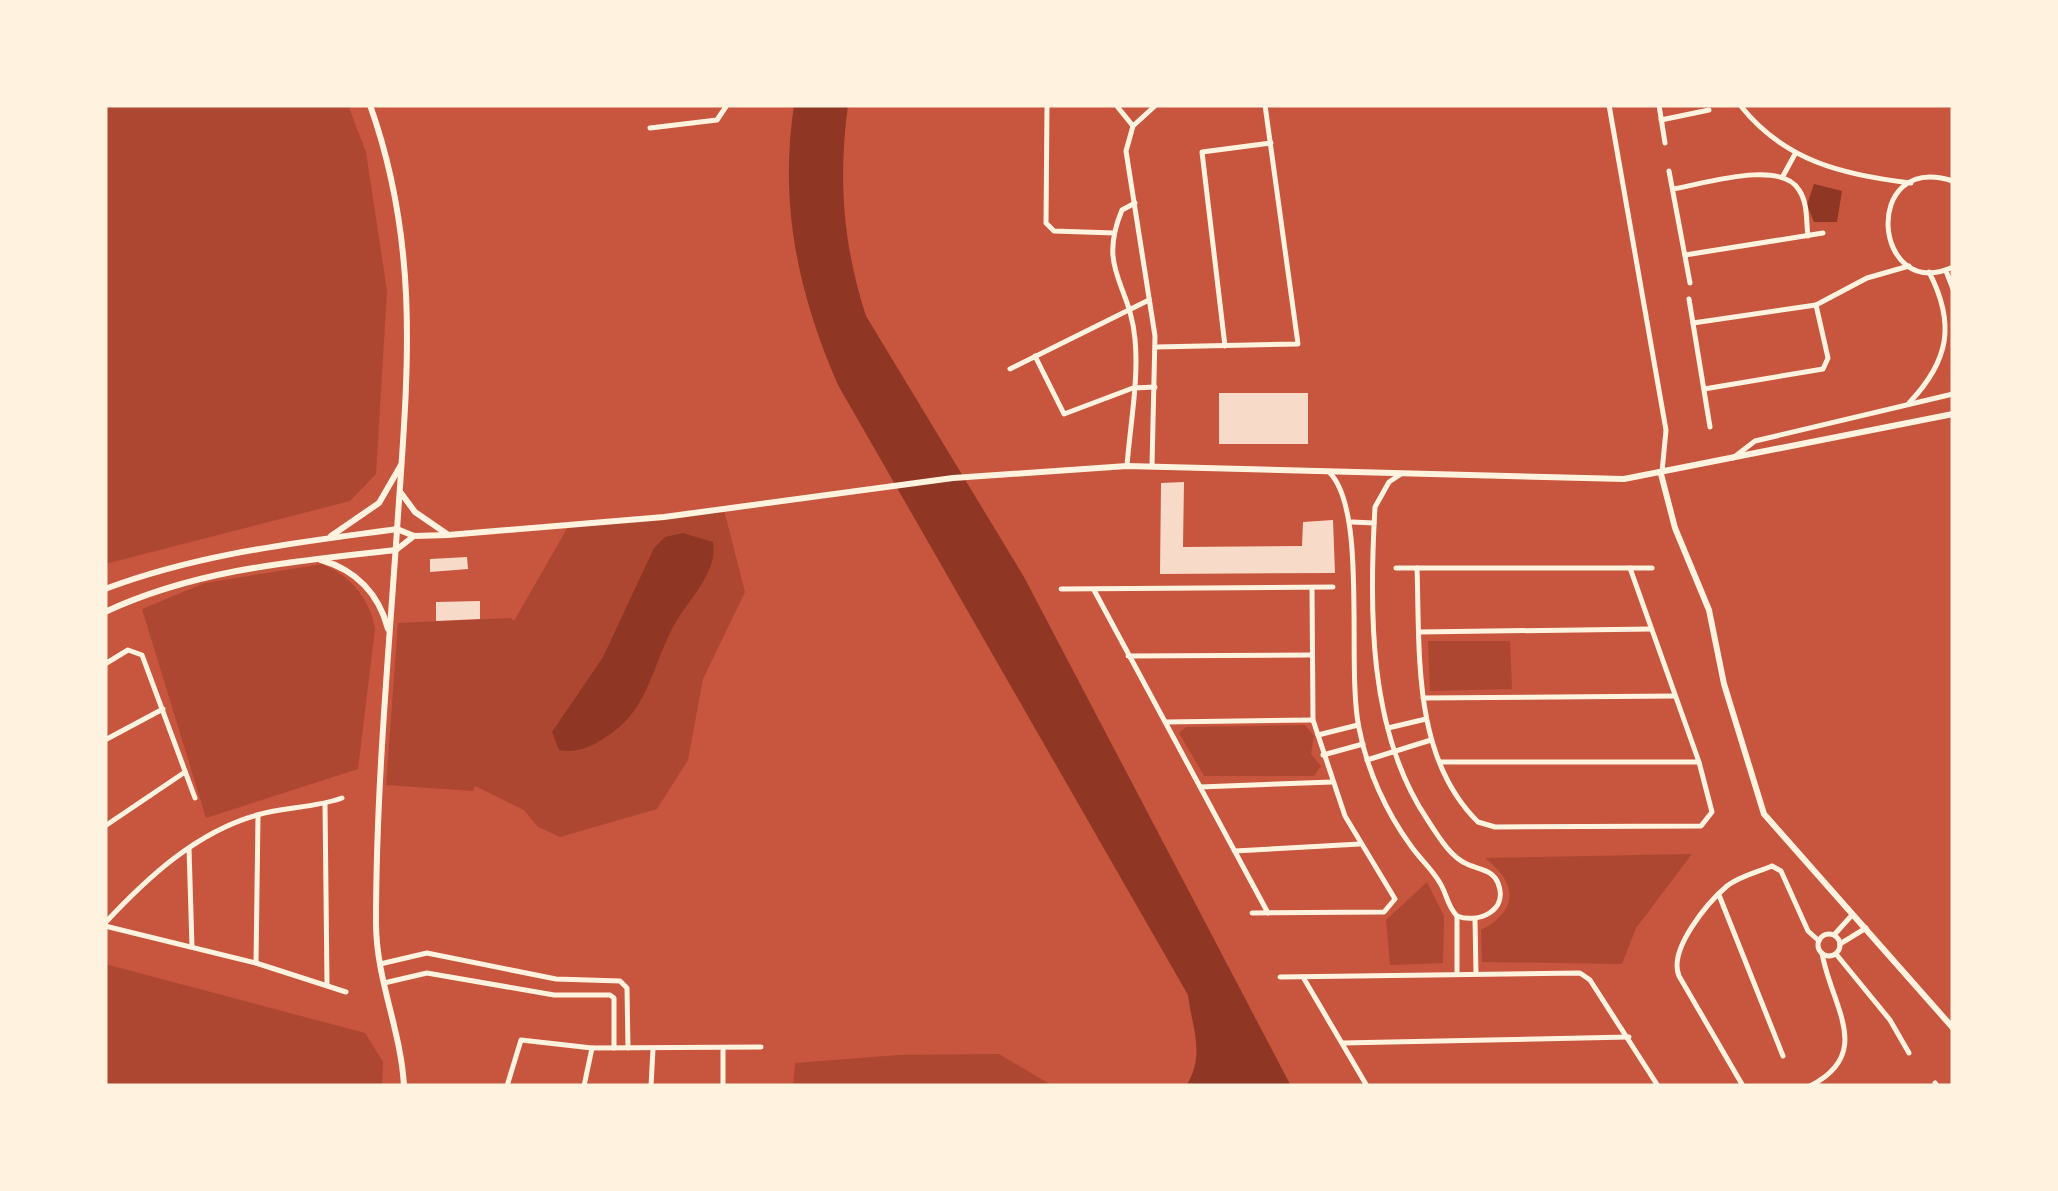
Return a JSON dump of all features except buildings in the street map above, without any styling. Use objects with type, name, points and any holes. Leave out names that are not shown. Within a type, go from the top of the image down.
[{"type":"street","points":[[370,105],[394,180],[405,246],[410,347],[378,843],[380,964],[401,1051],[404,1086]]},
{"type":"street","points":[[650,128],[717,120],[727,105]]},
{"type":"street","points":[[1047,105],[1046,223],[1054,231],[1114,232]]},
{"type":"street","points":[[1116,105],[1133,126]]},
{"type":"street","points":[[1152,466],[1156,347],[1126,150],[1133,126],[1156,105]]},
{"type":"street","points":[[1156,347],[1296,346],[1299,340],[1264,105]]},
{"type":"street","points":[[1610,105],[1666,430],[1661,474],[1674,528],[1709,610],[1758,803],[1778,836],[1866,928],[1953,1028]]},
{"type":"street","points":[[1658,105],[1665,144]]},
{"type":"street","points":[[1740,105],[1759,127],[1795,154],[1833,170],[1911,182]]},
{"type":"street","points":[[1661,120],[1710,110]]},
{"type":"street","points":[[1225,346],[1202,152],[1271,142]]},
{"type":"street","points":[[1783,176],[1795,154]]},
{"type":"street","points":[[1669,170],[1690,283]]},
{"type":"street","points":[[1673,189],[1765,174],[1783,176],[1798,187],[1803,197],[1808,236]]},
{"type":"street","points":[[1953,181],[1925,177],[1911,182],[1891,203],[1886,217],[1890,245],[1909,266],[1929,272],[1950,269],[1953,289]]},
{"type":"street","points":[[1127,466],[1135,350],[1130,306],[1110,257],[1122,210],[1136,203]]},
{"type":"street","points":[[1685,255],[1823,234]]},
{"type":"street","points":[[1694,323],[1816,305],[1867,278],[1909,266]]},
{"type":"street","points":[[1910,403],[1950,348],[1945,310],[1929,272]]},
{"type":"street","points":[[1689,299],[1710,427]]},
{"type":"street","points":[[1010,369],[1130,306],[1150,300]]},
{"type":"street","points":[[1704,390],[1823,369],[1828,358],[1816,305]]},
{"type":"street","points":[[1035,356],[1064,414],[1133,388],[1155,387]]},
{"type":"street","points":[[1731,461],[1755,441],[1953,394]]},
{"type":"street","points":[[105,589],[200,558],[397,529],[414,536],[448,535],[664,517],[953,478],[1127,466],[1595,480],[1661,474],[1953,414]]},
{"type":"street","points":[[326,539],[378,504],[403,459]]},
{"type":"street","points":[[1328,471],[1344,494],[1351,522],[1352,680],[1362,744],[1396,822],[1441,885],[1457,916],[1457,973]]},
{"type":"street","points":[[1404,472],[1389,482],[1378,498],[1374,523],[1378,686],[1395,752],[1414,798],[1462,862],[1486,870],[1498,883],[1500,897],[1494,910],[1475,920],[1457,916]]},
{"type":"street","points":[[400,491],[415,512],[448,535]]},
{"type":"street","points":[[1351,522],[1374,523]]},
{"type":"street","points":[[105,612],[194,580],[314,559],[396,550],[414,536]]},
{"type":"street","points":[[314,559],[342,567],[362,581],[378,604],[390,639]]},
{"type":"street","points":[[1396,568],[1652,568]]},
{"type":"street","points":[[1417,568],[1426,719],[1440,762],[1474,818],[1495,828],[1700,826],[1712,812],[1699,762],[1630,568]]},
{"type":"street","points":[[1252,914],[1384,912],[1394,904],[1395,892],[1360,844],[1323,755],[1314,720],[1312,588]]},
{"type":"street","points":[[1061,589],[1333,588]]},
{"type":"street","points":[[1094,590],[1269,914]]},
{"type":"street","points":[[1419,632],[1652,629]]},
{"type":"street","points":[[105,664],[128,650],[138,651],[195,798]]},
{"type":"street","points":[[1128,656],[1310,654]]},
{"type":"street","points":[[1423,698],[1676,696]]},
{"type":"street","points":[[105,740],[163,708]]},
{"type":"street","points":[[1388,728],[1426,719]]},
{"type":"street","points":[[1166,722],[1314,720]]},
{"type":"street","points":[[1318,735],[1358,726]]},
{"type":"street","points":[[1368,760],[1431,740]]},
{"type":"street","points":[[1323,755],[1362,744]]},
{"type":"street","points":[[1440,762],[1699,762]]},
{"type":"street","points":[[105,826],[186,772]]},
{"type":"street","points":[[1200,787],[1332,782]]},
{"type":"street","points":[[342,798],[258,814],[189,848],[153,875],[105,925],[256,963],[346,992]]},
{"type":"street","points":[[325,804],[328,984]]},
{"type":"street","points":[[256,963],[258,814]]},
{"type":"street","points":[[1234,851],[1360,844]]},
{"type":"street","points":[[189,848],[192,947]]},
{"type":"street","points":[[1743,1086],[1674,965],[1704,912],[1719,895],[1740,879],[1776,866],[1808,931],[1819,941],[1847,1042],[1838,1066],[1810,1086]]},
{"type":"street","points":[[1719,895],[1783,1056]]},
{"type":"street","points":[[1819,941],[1825,935],[1834,935],[1852,914]]},
{"type":"street","points":[[1475,920],[1476,974]]},
{"type":"street","points":[[1836,954],[1840,944],[1866,928]]},
{"type":"street","points":[[1834,935],[1840,944]]},
{"type":"street","points":[[380,964],[427,953],[556,979],[620,981],[627,988],[628,1048]]},
{"type":"street","points":[[1822,953],[1836,954],[1890,1020],[1909,1053]]},
{"type":"street","points":[[384,984],[427,974],[554,995],[610,995],[614,998],[614,1048]]},
{"type":"street","points":[[1280,977],[1583,974],[1658,1086]]},
{"type":"street","points":[[1304,976],[1367,1086]]},
{"type":"street","points":[[1342,1042],[1628,1037]]},
{"type":"street","points":[[506,1086],[521,1040],[592,1048],[761,1047]]},
{"type":"street","points":[[584,1086],[592,1048]]},
{"type":"street","points":[[651,1086],[653,1048]]},
{"type":"street","points":[[723,1050],[723,1086]]},
{"type":"shaded area","points":[[105,105],[348,105],[366,152],[387,291],[376,474],[350,501],[105,564]]},
{"type":"shaded area","points":[[794,105],[848,105],[843,160],[845,212],[852,264],[866,316],[1024,577],[1291,1086],[1186,1086],[1196,1052],[1188,995],[838,385],[824,351],[795,248],[789,178]]},
{"type":"shaded area","points":[[1814,184],[1842,191],[1837,222],[1814,222],[1807,205]]},
{"type":"shaded area","points":[[724,510],[745,592],[703,679],[688,760],[657,809],[560,837],[538,827],[524,810],[475,786],[473,791],[386,785],[398,623],[511,618],[514,621],[569,525]]},
{"type":"shaded area","points":[[683,533],[713,542],[711,565],[671,631],[646,691],[618,729],[587,747],[559,750],[552,732],[603,657],[654,548],[665,537]]},
{"type":"shaded area","points":[[322,564],[358,590],[375,629],[358,769],[206,818],[142,609],[205,583]]},
{"type":"shaded area","points":[[1428,641],[1510,641],[1512,689],[1430,691]]},
{"type":"shaded area","points":[[1305,725],[1314,736],[1311,754],[1321,766],[1314,776],[1204,776],[1179,733],[1186,727]]},
{"type":"shaded area","points":[[1692,854],[1636,928],[1622,964],[1482,962],[1481,930],[1503,914],[1510,896],[1503,877],[1485,858]]},
{"type":"shaded area","points":[[1427,882],[1444,916],[1443,963],[1390,965],[1386,920]]},
{"type":"shaded area","points":[[105,964],[365,1033],[383,1062],[382,1086],[105,1086]]},
{"type":"shaded area","points":[[999,1054],[1053,1086],[793,1086],[795,1063],[898,1055]]}]
